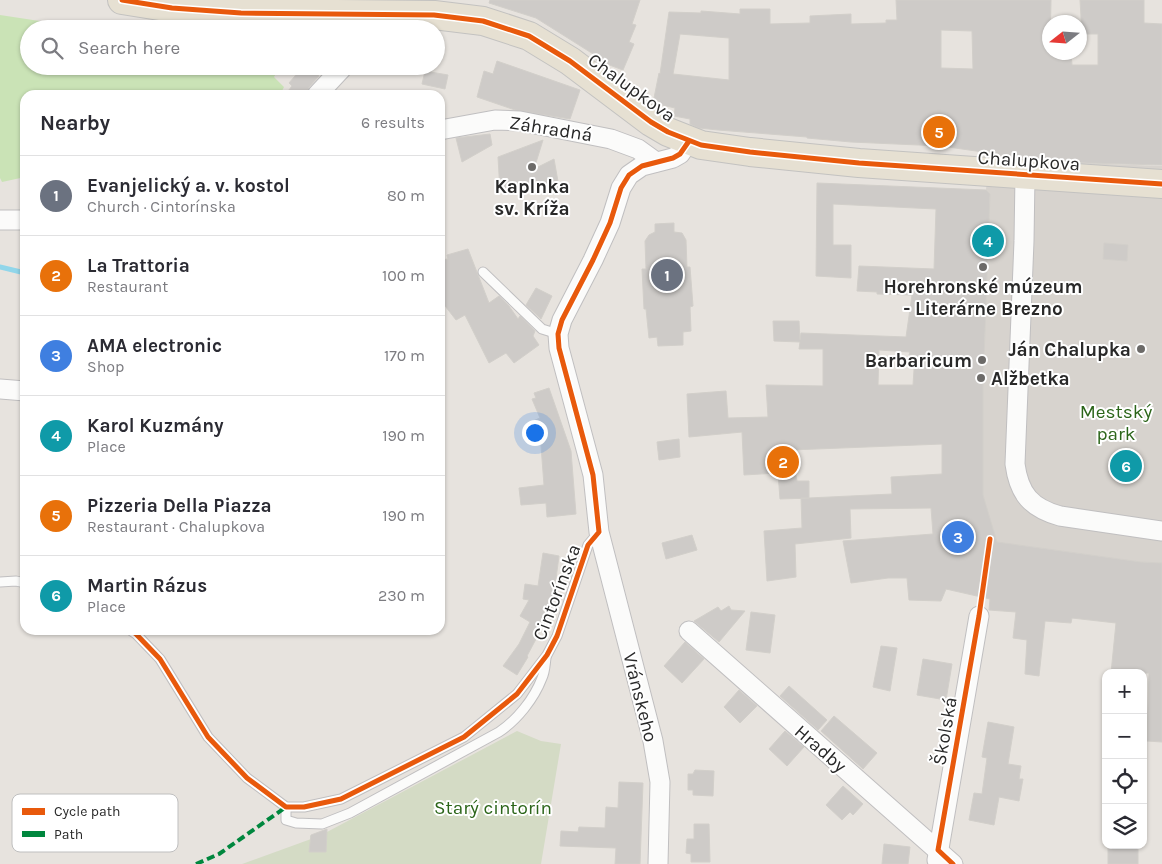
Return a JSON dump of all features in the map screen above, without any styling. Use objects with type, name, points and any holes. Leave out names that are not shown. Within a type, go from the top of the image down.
[{"type":"main road","name":"Chalupkova","points":[[122,0],[172,8],[348,20]]},
{"type":"main road","name":"Chalupkova","points":[[375,20],[434,15],[483,21],[529,36],[570,61],[651,122],[689,141],[717,148],[1025,176],[1162,184]]},
{"type":"street","points":[[322,90],[336,75]]},
{"type":"street","name":"Záhradná","points":[[445,129],[495,120],[520,121],[610,139],[638,149],[656,162]]},
{"type":"street","name":"Cintorínska","points":[[600,532],[593,475],[559,348],[558,334],[562,320],[610,223],[621,188],[629,175],[642,166],[673,158],[680,154],[689,141]]},
{"type":"street","points":[[1025,176],[1025,231],[1015,464],[1020,488],[1027,498],[1047,512],[1060,516],[1162,531]]},
{"type":"street","points":[[0,220],[20,220]]},
{"type":"street","points":[[0,389],[20,391]]},
{"type":"street","name":"Vránskeho","points":[[600,532],[654,741],[660,782],[658,864]]},
{"type":"street","name":"Školská","points":[[937,857],[978,616]]},
{"type":"street","name":"Hradby","points":[[689,631],[937,857],[953,864]]},
{"type":"lane","points":[[483,272],[542,329],[558,334]]},
{"type":"lane","name":"Cintorínska","points":[[286,807],[304,807],[341,799],[464,737],[517,694],[547,655],[558,636],[588,545],[600,532]]},
{"type":"lane","points":[[0,582],[20,582]]},
{"type":"lane","points":[[137,635],[160,659],[208,737],[247,778],[286,807],[286,820],[296,823],[322,824],[350,813],[507,727],[526,707],[542,678],[547,655]]},
{"type":"green space","points":[[0,15],[33,20],[20,20],[20,75],[275,75],[274,77],[284,87],[282,90],[20,90],[20,178],[2,182],[0,178]]},
{"type":"green space","name":"Starý cintorín","points":[[517,731],[541,741],[561,744],[541,864],[242,864],[311,839],[310,836],[327,829],[327,832]]},
{"type":"shaded area","points":[[989,153],[997,158],[1162,166],[1162,563],[983,543],[983,386],[990,194],[986,190]]},
{"type":"building","points":[[490,0],[640,0],[632,24],[636,25],[629,42],[634,44],[623,70],[596,60],[598,57],[536,18],[489,3]]},
{"type":"building","points":[[896,0],[1051,0],[1051,15],[1042,15],[1042,60],[1072,60],[1072,65],[1098,65],[1098,34],[1087,34],[1087,15],[1081,15],[1080,0],[1144,0],[1144,23],[1162,24],[1162,165],[1087,163],[997,157],[997,154],[941,146],[851,142],[699,128],[690,124],[690,119],[674,116],[675,108],[653,103],[660,74],[669,12],[701,13],[701,11],[740,14],[740,9],[770,9],[770,24],[810,23],[810,16],[851,14],[851,24],[886,23],[886,20],[897,20]],"holes":[[[941,30],[972,31],[973,69],[941,68]],[[680,34],[729,38],[729,80],[673,74]]]},
{"type":"building","points":[[497,61],[580,90],[570,119],[515,110],[477,97],[484,71],[493,74]]},
{"type":"building","points":[[296,75],[319,76],[308,90],[289,90],[292,86],[289,83]]},
{"type":"building","points":[[424,75],[448,75],[445,89],[422,84]]},
{"type":"building","points":[[490,134],[492,145],[462,162],[456,138]]},
{"type":"building","name":"Kaplnka sv. Kríža","points":[[543,140],[534,169],[554,159],[559,187],[500,191],[498,157]]},
{"type":"building","points":[[817,183],[986,190],[990,194],[983,386],[983,495],[997,542],[1141,562],[1162,563],[1162,742],[1147,741],[1149,673],[1147,673],[1147,669],[1111,669],[1116,623],[1072,618],[1071,623],[1045,621],[1039,676],[1025,674],[1027,640],[1013,638],[1016,612],[989,610],[990,599],[946,589],[941,601],[909,600],[907,578],[888,578],[851,583],[843,541],[933,534],[931,508],[850,509],[851,538],[795,544],[796,577],[767,581],[764,531],[802,528],[801,498],[780,499],[778,473],[744,475],[742,432],[689,437],[687,394],[726,391],[728,418],[768,417],[766,385],[823,386],[823,349],[799,349],[800,342],[774,341],[773,321],[799,321],[800,340],[801,333],[906,337],[912,295],[877,294],[877,292],[857,291],[859,266],[934,269],[936,209],[833,204],[833,245],[851,245],[851,278],[816,276]],"holes":[[[879,350],[910,352],[909,355],[915,355],[913,385],[878,385]],[[942,444],[942,474],[891,477],[892,494],[809,498],[809,481],[797,481],[791,450]]]},
{"type":"building","points":[[674,223],[674,232],[682,233],[686,240],[687,267],[690,267],[693,306],[690,307],[691,331],[683,332],[683,345],[658,346],[657,337],[649,338],[646,309],[644,309],[642,269],[646,269],[645,241],[649,235],[655,232],[655,224]]},
{"type":"building","points":[[1104,243],[1128,245],[1127,261],[1103,259]]},
{"type":"building","points":[[468,249],[489,303],[499,296],[518,319],[520,316],[535,331],[533,336],[539,345],[514,363],[506,353],[489,363],[465,315],[456,320],[445,306],[445,259],[448,259],[447,255]]},
{"type":"building","points":[[536,288],[552,296],[541,319],[526,305]]},
{"type":"building","points":[[549,388],[571,451],[576,514],[547,517],[546,503],[521,505],[519,488],[544,485],[540,433],[531,436],[526,424],[540,418],[532,399],[536,398],[534,393]]},
{"type":"building","points":[[679,439],[680,457],[659,460],[657,442]]},
{"type":"building","points":[[692,535],[697,550],[666,559],[662,543]]},
{"type":"building","points":[[543,553],[559,556],[552,609],[517,675],[503,666],[519,644],[530,622],[520,616],[529,600],[523,599],[525,584],[538,586]]},
{"type":"building","points":[[729,606],[731,610],[745,611],[719,642],[694,621],[718,607],[721,611]]},
{"type":"building","points":[[751,612],[775,615],[770,653],[746,650]]},
{"type":"building","points":[[685,642],[704,659],[682,683],[664,666]]},
{"type":"building","points":[[881,646],[897,648],[890,691],[873,687]]},
{"type":"building","points":[[923,659],[952,664],[946,700],[917,695]]},
{"type":"building","points":[[789,686],[827,720],[818,730],[780,696]]},
{"type":"building","points":[[739,690],[757,706],[740,723],[724,707]]},
{"type":"building","points":[[834,716],[877,753],[863,769],[821,731]]},
{"type":"building","points":[[988,722],[1014,727],[1008,764],[1021,766],[1019,779],[1023,779],[1019,801],[999,797],[994,825],[969,820],[974,793],[982,794],[987,758],[982,757]]},
{"type":"building","points":[[785,731],[804,747],[787,766],[769,749]]},
{"type":"building","points":[[695,770],[714,771],[713,796],[693,795],[693,790],[688,790],[688,774],[693,774]]},
{"type":"building","points":[[619,782],[643,783],[640,864],[615,864],[616,848],[560,846],[561,831],[578,832],[579,827],[605,828],[606,807],[618,808]]},
{"type":"building","points":[[843,786],[863,804],[853,815],[850,812],[842,820],[826,805]]},
{"type":"building","points":[[694,824],[709,824],[710,862],[691,862],[691,854],[686,853],[687,839],[694,839]]},
{"type":"building","points":[[327,829],[326,852],[309,852],[311,835]]},
{"type":"building","points":[[884,844],[910,847],[908,864],[882,864]]},
{"type":"building","points":[[1108,849],[1138,849],[1138,864],[1108,864]]},
{"type":"waterway","points":[[0,267],[20,272]]},
{"type":"marked path","points":[[196,864],[219,854],[286,807]]},
{"type":"cycle path","points":[[122,0],[172,8],[241,13],[434,15],[483,21],[529,36],[570,61],[651,122],[668,132],[701,145],[859,163],[1162,184]]},
{"type":"cycle path","points":[[137,635],[160,659],[208,737],[247,778],[286,807],[304,807],[341,799],[464,737],[517,694],[547,655],[557,636],[588,545],[599,532],[593,475],[559,348],[558,334],[562,320],[593,260],[610,223],[621,188],[629,175],[642,166],[673,158],[680,154],[689,141]]},
{"type":"cycle path","points":[[953,864],[938,850],[979,616],[990,539]]},
{"type":"place","name":"Pizzeria Della Piazza","points":[[939,132]]},
{"type":"place","name":"Kaplnka sv. Kríža","points":[[532,167]]},
{"type":"place","name":"Karol Kuzmány","points":[[988,241]]},
{"type":"place","name":"Horehronské múzeum - Literárne Brezno","points":[[983,267]]},
{"type":"place","name":"Evanjelický a. v. kostol","points":[[667,275]]},
{"type":"place","name":"Ján Chalupka","points":[[1141,349]]},
{"type":"place","name":"Barbaricum","points":[[982,360]]},
{"type":"place","name":"Alžbetka","points":[[981,378]]},
{"type":"place","name":"La Trattoria","points":[[783,462]]},
{"type":"place","name":"Martin Rázus","points":[[1126,466]]},
{"type":"place","name":"AMA electronic","points":[[958,537]]},
{"type":"park label","name":"Mestský park","points":[[1116,422]]}]
